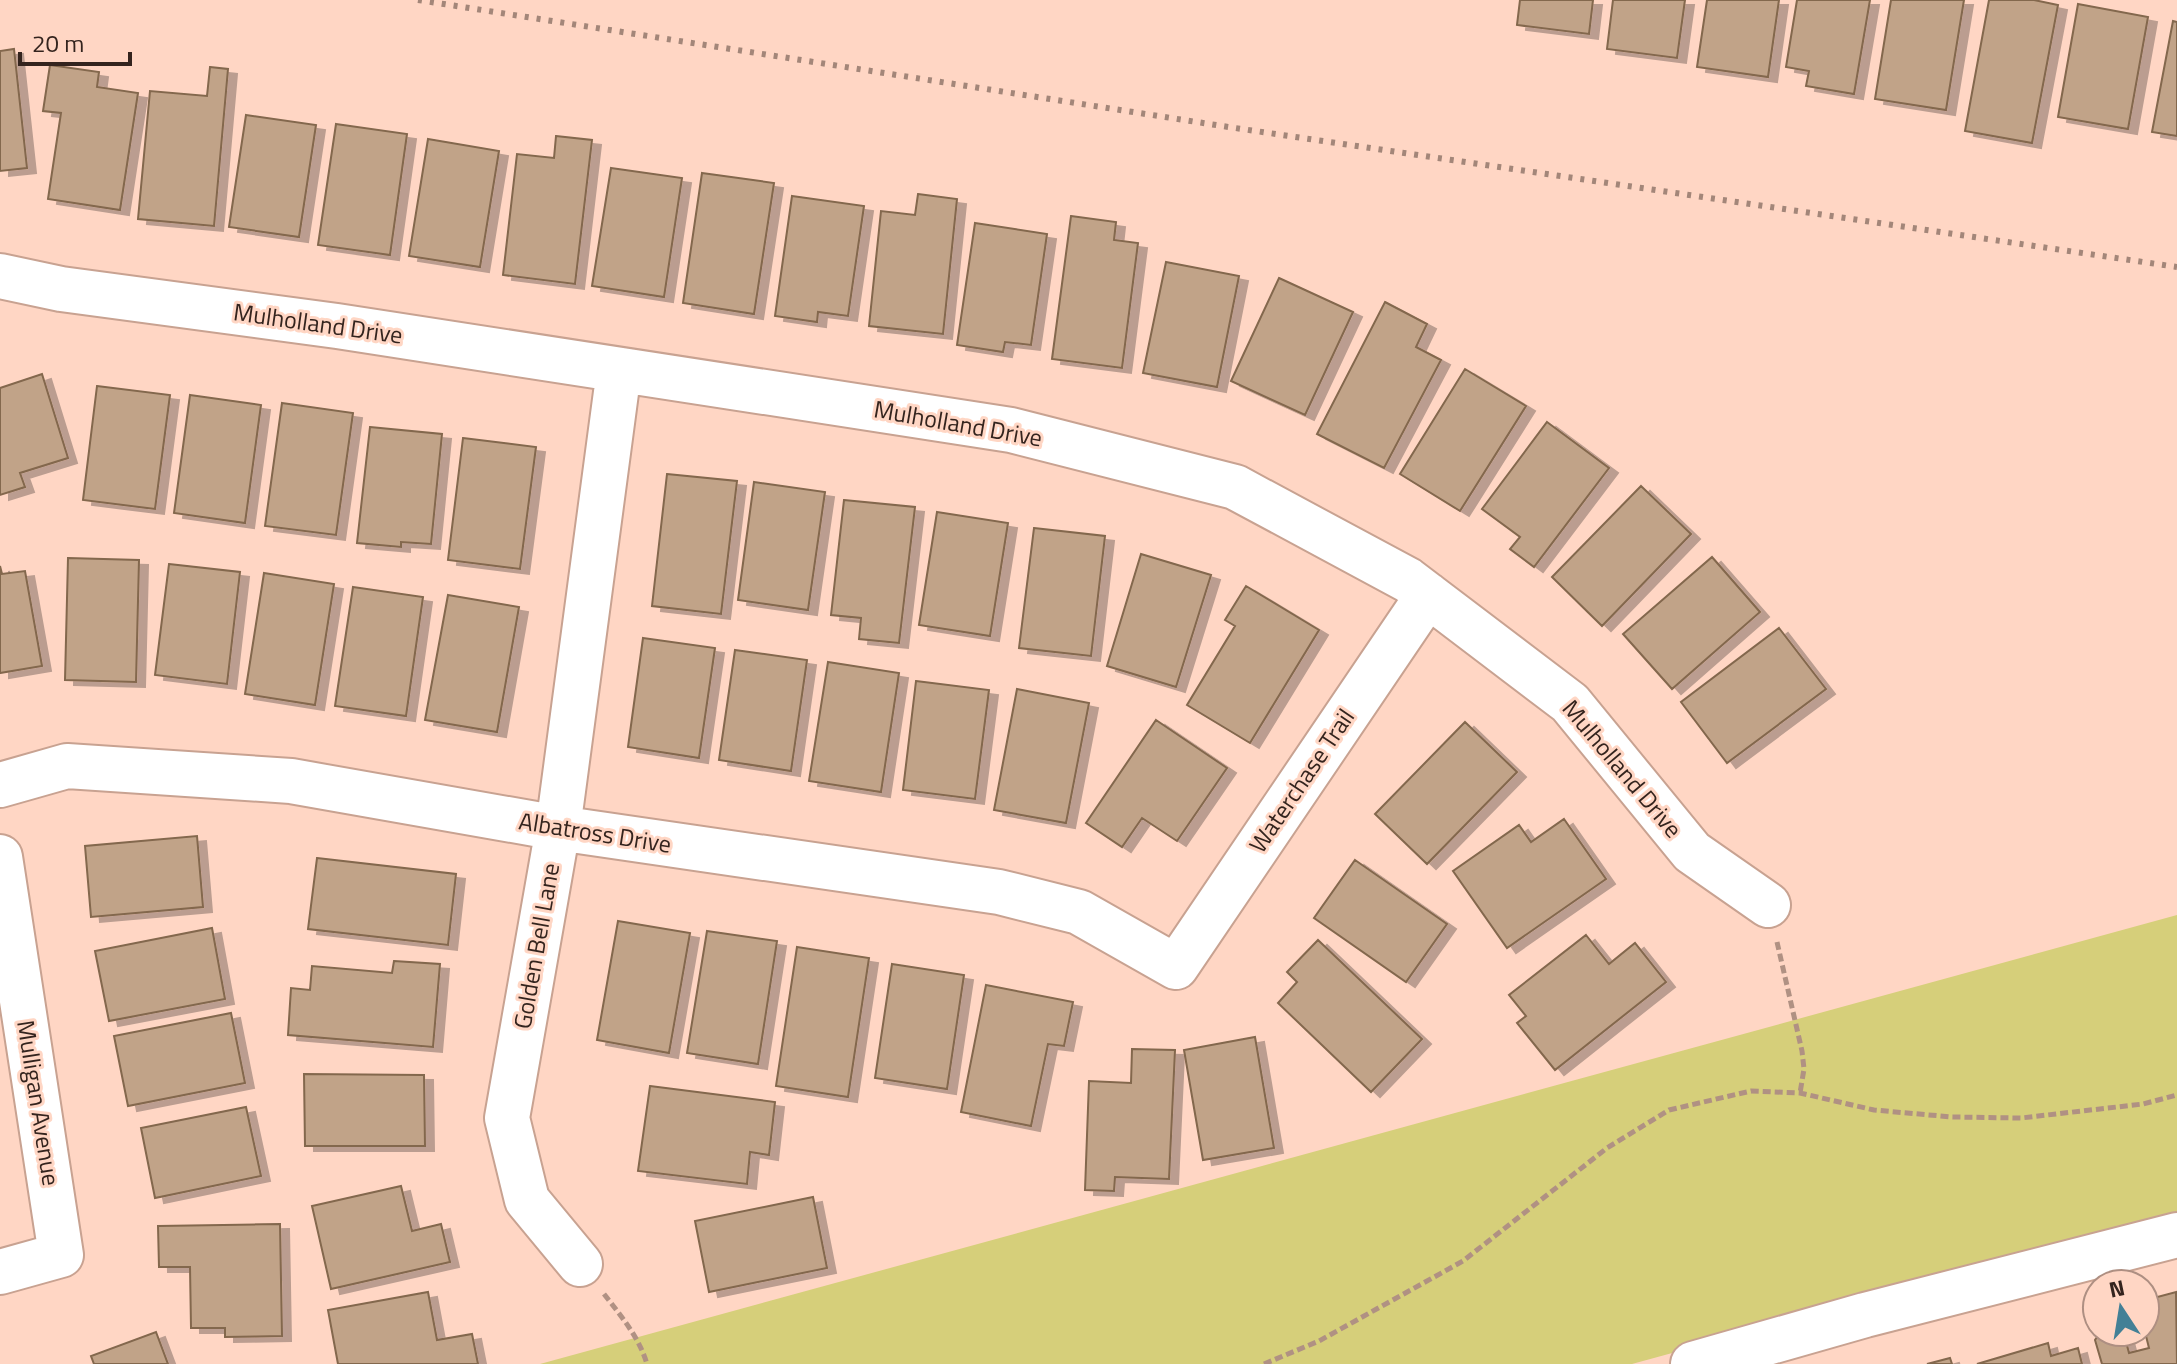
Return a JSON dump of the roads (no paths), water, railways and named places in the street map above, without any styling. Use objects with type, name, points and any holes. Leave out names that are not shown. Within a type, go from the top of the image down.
[{"type":"street","name":"Mulholland Drive","points":[[0,276],[61,289],[337,326],[1011,430],[1235,487],[1408,580],[1570,703],[1692,852],[1768,905]]},
{"type":"street","name":"Golden Bell Lane","points":[[580,1264],[527,1200],[507,1118],[558,828],[619,370]]},
{"type":"street","name":"Waterchase Trail","points":[[1176,967],[1428,595]]},
{"type":"street","name":"Albatross Drive","points":[[0,785],[67,766],[291,781],[558,828],[999,892],[1079,912],[1176,967]]},
{"type":"street","name":"Mulligan Avenue","points":[[0,857],[61,1255],[0,1272]]},
{"type":"street","points":[[1693,1364],[1865,1315],[2177,1235]]},
{"type":"railway","points":[[418,0],[1235,128],[2177,267]]}]
